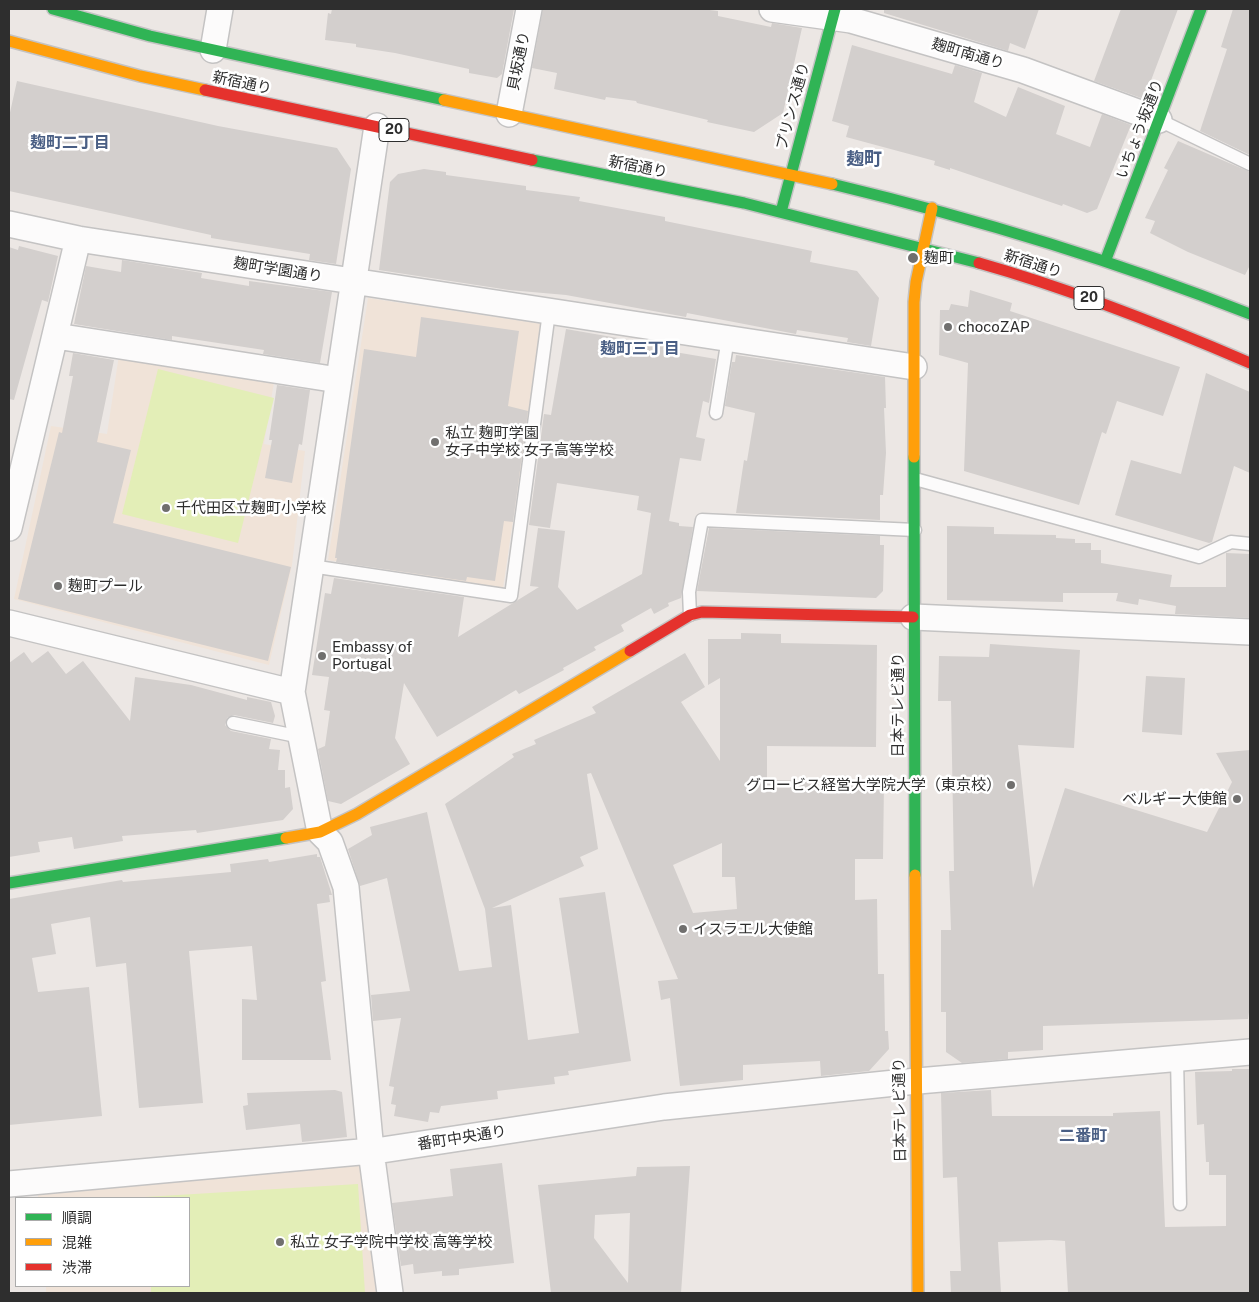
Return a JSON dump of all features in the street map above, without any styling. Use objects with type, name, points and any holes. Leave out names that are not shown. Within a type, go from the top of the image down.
[{"type":"main road","name":"新宿通り","points":[[52,9],[213,50],[790,174],[932,208],[1106,259],[1250,314]]},
{"type":"main road","name":"いちょう坂通り","points":[[1106,259],[1201,9]]},
{"type":"main road","name":"プリンス通り","points":[[781,212],[834,13]]},
{"type":"main road","name":"新宿通り","points":[[10,47],[781,212],[922,247],[1045,282],[1197,340],[1250,363]]},
{"type":"main road","name":"日本テレビ通り","points":[[918,1293],[914,1082],[914,302],[922,247],[932,208]]},
{"type":"main road","points":[[9,883],[320,832],[357,814],[690,615],[702,612],[913,618]]},
{"type":"street","points":[[213,50],[220,9]]},
{"type":"street","name":"貝坂通り","points":[[508,114],[529,9]]},
{"type":"street","name":"麹町南通り","points":[[772,9],[834,13],[851,20],[1023,70],[1159,120]]},
{"type":"street","points":[[377,126],[292,692],[320,832],[330,842],[346,887],[371,1151],[390,1293]]},
{"type":"street","name":"麹町学園通り","points":[[9,224],[78,238],[353,282],[914,367]]},
{"type":"street","points":[[9,528],[78,238]]},
{"type":"street","points":[[56,336],[338,380]]},
{"type":"street","points":[[913,618],[1250,632]]},
{"type":"street","points":[[9,624],[292,692]]},
{"type":"street","name":"番町中央通り","points":[[9,1184],[371,1151],[664,1108],[914,1082],[1250,1052]]},
{"type":"lane","points":[[1159,120],[1250,164]]},
{"type":"lane","points":[[311,566],[511,596],[549,312]]},
{"type":"lane","points":[[716,413],[728,338]]},
{"type":"lane","points":[[915,479],[1199,557],[1231,542],[1250,544]]},
{"type":"lane","points":[[690,615],[690,592],[702,520],[915,530]]},
{"type":"lane","points":[[234,723],[301,737]]},
{"type":"lane","points":[[1177,1058],[1180,1204]]},
{"type":"shaded area","name":"私立 麹町学園 女子中学校 女子高等学校","points":[[368,298],[542,324],[503,588],[328,560]]},
{"type":"shaded area","name":"千代田区立麹町小学校","points":[[119,355],[274,382],[264,444],[305,451],[292,565],[269,665],[14,599],[51,426],[107,434]]},
{"type":"shaded area","name":"私立 女子学院中学校 高等学校","points":[[358,1160],[363,1165],[376,1293],[46,1293],[46,1287],[190,1287],[190,1197],[38,1197],[38,1191]]},
{"type":"green space","points":[[158,369],[274,398],[238,543],[122,514]]},
{"type":"green space","name":"私立 女子学院中学校 高等学校","points":[[358,1184],[365,1293],[151,1293],[151,1287],[190,1287],[190,1197],[145,1197]]},
{"type":"building","points":[[332,9],[514,9],[502,74],[497,78],[469,73],[469,69],[395,53],[356,47],[356,44],[325,40],[328,13],[331,14]]},
{"type":"building","points":[[543,9],[701,9],[718,11],[718,16],[771,27],[772,23],[802,28],[783,113],[754,132],[707,122],[708,120],[637,103],[636,101],[606,97],[605,100],[554,89],[557,73],[532,68]]},
{"type":"building","points":[[884,9],[1039,9],[1025,49],[1010,43],[1008,51],[884,13]]},
{"type":"building","points":[[1121,9],[1178,9],[1144,99],[1094,81]]},
{"type":"building","points":[[1233,9],[1250,9],[1250,155],[1200,131],[1227,49],[1221,47]]},
{"type":"building","points":[[852,45],[952,74],[955,65],[982,73],[974,102],[1006,117],[1018,87],[1065,106],[1056,134],[1090,147],[1102,114],[1131,125],[1097,209],[1087,213],[1063,204],[1062,206],[950,168],[950,170],[934,165],[935,161],[846,137],[849,126],[832,121]]},
{"type":"building","points":[[17,81],[218,126],[337,148],[351,169],[336,264],[309,260],[310,254],[211,238],[211,235],[9,191],[9,117]]},
{"type":"building","points":[[1178,141],[1250,172],[1250,265],[1245,275],[1188,252],[1150,233],[1155,221],[1145,218],[1168,170],[1164,168]]},
{"type":"building","points":[[424,169],[446,172],[446,175],[526,186],[526,190],[580,197],[579,201],[665,217],[665,221],[812,251],[810,262],[857,271],[879,298],[871,346],[847,342],[848,338],[797,330],[796,334],[687,313],[686,317],[566,295],[509,290],[379,270],[390,182],[398,174]]},
{"type":"building","points":[[19,246],[58,256],[48,302],[42,300],[14,400],[9,399],[9,247],[18,250]]},
{"type":"building","points":[[122,260],[202,273],[201,278],[249,286],[249,281],[332,292],[320,363],[263,354],[264,350],[172,336],[172,340],[74,324],[86,266],[121,272]]},
{"type":"building","points":[[970,290],[1012,303],[1010,311],[1180,367],[1163,416],[1117,401],[1106,434],[1102,432],[1079,505],[964,471],[968,363],[939,355],[940,310],[949,310],[951,304],[968,307]]},
{"type":"building","name":"私立 麹町学園 女子中学校 女子高等学校","points":[[421,317],[519,331],[508,406],[528,411],[513,522],[504,521],[495,581],[467,577],[466,581],[336,562],[337,558],[335,558],[364,349],[416,357]]},
{"type":"building","points":[[566,329],[664,346],[663,350],[716,359],[709,403],[703,401],[696,437],[705,439],[701,461],[680,458],[669,521],[679,523],[679,526],[693,527],[681,598],[668,603],[669,606],[654,614],[651,608],[621,625],[624,631],[594,647],[596,650],[563,668],[564,670],[519,694],[516,690],[437,737],[404,683],[395,738],[410,764],[341,804],[328,801],[318,749],[325,746],[330,711],[324,710],[329,677],[312,675],[325,593],[331,594],[334,578],[464,597],[458,637],[539,587],[530,586],[538,528],[565,531],[558,587],[577,610],[642,574],[651,513],[637,510],[639,496],[557,483],[550,528],[529,525],[544,414],[551,415]]},
{"type":"building","points":[[73,353],[114,360],[97,442],[131,450],[113,523],[291,567],[268,661],[18,599],[59,432],[62,433],[73,376],[69,376]]},
{"type":"building","points":[[736,355],[885,377],[886,453],[883,495],[880,495],[880,520],[736,513],[744,460],[747,461],[755,413],[725,406],[732,362],[735,362]]},
{"type":"building","points":[[1206,373],[1250,392],[1250,473],[1234,466],[1212,542],[1209,543],[1115,515],[1131,460],[1181,474]]},
{"type":"building","points":[[277,385],[310,390],[302,445],[299,444],[292,483],[265,478],[272,440],[269,440]]},
{"type":"building","points":[[947,526],[994,527],[994,534],[1056,535],[1056,538],[1075,539],[1075,543],[1091,543],[1091,550],[1101,550],[1101,563],[1172,575],[1170,587],[1226,587],[1226,553],[1250,554],[1250,618],[1175,614],[1176,606],[1139,599],[1138,605],[1116,601],[1118,593],[1063,593],[1063,602],[947,600]]},
{"type":"building","points":[[709,528],[880,536],[880,545],[884,545],[883,591],[876,598],[697,591]]},
{"type":"building","points":[[741,633],[781,634],[781,643],[877,645],[876,747],[767,746],[767,780],[884,781],[883,859],[855,859],[855,900],[877,899],[878,974],[884,974],[885,1031],[888,1031],[889,1049],[869,1071],[821,1076],[820,1061],[743,1065],[743,1080],[680,1086],[670,998],[661,1000],[658,981],[678,979],[591,773],[587,774],[598,849],[580,857],[584,866],[492,908],[511,905],[528,1040],[579,1033],[559,898],[605,892],[631,1061],[568,1071],[569,1075],[554,1077],[555,1084],[497,1091],[498,1099],[441,1106],[439,1113],[430,1112],[428,1122],[394,1116],[396,1105],[391,1104],[394,1087],[389,1086],[401,1018],[373,1021],[371,995],[410,991],[387,878],[360,886],[348,849],[372,835],[370,827],[427,812],[459,971],[492,967],[485,909],[445,804],[514,757],[512,754],[536,744],[534,740],[596,713],[592,707],[685,653],[705,687],[681,702],[720,761],[720,678],[708,685],[708,639],[741,639]],"holes":[[[722,843],[722,877],[735,877],[737,909],[693,913],[673,865]]]},
{"type":"building","points":[[990,644],[1080,650],[1074,748],[1018,745],[1033,888],[1065,788],[1207,832],[1232,782],[1216,753],[1250,750],[1250,1005],[1248,1019],[1043,1026],[1043,1050],[1008,1052],[1008,1059],[962,1063],[946,1052],[946,1012],[941,1012],[941,930],[951,930],[949,871],[954,871],[951,701],[938,701],[939,656],[989,657]]},
{"type":"building","points":[[48,651],[66,674],[83,661],[130,721],[135,677],[191,685],[247,700],[247,697],[271,702],[275,716],[273,723],[234,715],[227,718],[225,725],[231,731],[271,739],[269,749],[280,750],[278,770],[285,770],[285,788],[290,787],[293,809],[283,820],[197,833],[196,830],[122,836],[123,841],[74,849],[72,837],[38,842],[40,852],[9,857],[9,663],[24,652],[32,663]]},
{"type":"building","points":[[1146,676],[1185,678],[1182,735],[1142,732]]},
{"type":"building","points":[[317,854],[317,857],[320,857],[332,895],[329,895],[330,902],[317,904],[326,981],[321,982],[331,1060],[242,1060],[242,999],[257,1000],[252,946],[189,951],[203,1103],[139,1108],[126,963],[96,967],[90,917],[51,924],[56,954],[32,958],[38,992],[89,987],[102,1116],[9,1125],[9,899],[122,880],[123,882],[231,872],[230,864],[268,859],[269,862]]},
{"type":"building","points":[[1232,1069],[1250,1069],[1250,1293],[1068,1293],[1065,1241],[1051,1240],[998,1242],[1001,1293],[951,1293],[950,1271],[961,1271],[957,1177],[943,1178],[941,1093],[991,1090],[992,1116],[1113,1116],[1113,1113],[1160,1111],[1165,1227],[1226,1226],[1226,1175],[1209,1175],[1209,1162],[1206,1162],[1204,1124],[1197,1125],[1195,1072],[1232,1071]]},
{"type":"building","points":[[335,1090],[342,1092],[347,1137],[302,1142],[300,1124],[246,1130],[243,1106],[248,1105],[247,1093]]},
{"type":"building","points":[[502,1163],[514,1263],[459,1269],[459,1275],[442,1276],[442,1271],[414,1274],[413,1264],[401,1266],[392,1203],[453,1196],[450,1169]]},
{"type":"building","points":[[690,1166],[681,1293],[551,1293],[538,1185],[636,1176],[637,1167]],"holes":[[[630,1213],[628,1283],[594,1238],[595,1215]]]},
{"type":"traffic: fast","points":[[53,9],[150,36],[444,100]]},
{"type":"traffic: fast","points":[[781,212],[835,9]]},
{"type":"traffic: fast","points":[[1106,259],[1201,9]]},
{"type":"traffic: fast","points":[[532,160],[744,203],[979,263]]},
{"type":"traffic: fast","points":[[832,184],[938,211],[1095,258],[1250,314]]},
{"type":"traffic: fast","points":[[914,457],[915,875]]},
{"type":"traffic: fast","points":[[9,883],[286,838]]},
{"type":"traffic: slow","points":[[9,41],[140,76],[205,90]]},
{"type":"traffic: slow","points":[[444,100],[832,184]]},
{"type":"traffic: slow","points":[[914,457],[914,302],[916,282],[932,208]]},
{"type":"traffic: slow","points":[[286,838],[320,832],[357,814],[630,651]]},
{"type":"traffic: slow","points":[[915,875],[918,1293]]},
{"type":"traffic: jam","points":[[205,90],[532,160]]},
{"type":"traffic: jam","points":[[979,263],[1048,284],[1116,308],[1250,363]]},
{"type":"traffic: jam","points":[[630,651],[690,615],[702,612],[913,617]]},
{"type":"place","name":"麹町","points":[[913,258]]},
{"type":"place","name":"chocoZAP","points":[[948,327]]},
{"type":"place","name":"私立 麹町学園 女子中学校 女子高等学校","points":[[435,442]]},
{"type":"place","name":"千代田区立麹町小学校","points":[[166,508]]},
{"type":"place","name":"麹町プール","points":[[58,586]]},
{"type":"place","name":"Embassy of Portugal","points":[[322,656]]},
{"type":"place","name":"グロービス経営大学院大学（東京校）","points":[[1011,785]]},
{"type":"place","name":"ベルギー大使館","points":[[1237,799]]},
{"type":"place","name":"イスラエル大使館","points":[[683,929]]},
{"type":"place","name":"私立 女子学院中学校 高等学校","points":[[280,1242]]},
{"type":"district","name":"麹町二丁目","points":[[70,143]]},
{"type":"district","name":"麹町","points":[[864,159]]},
{"type":"district","name":"麹町三丁目","points":[[640,349]]},
{"type":"district","name":"二番町","points":[[1083,1136]]}]
